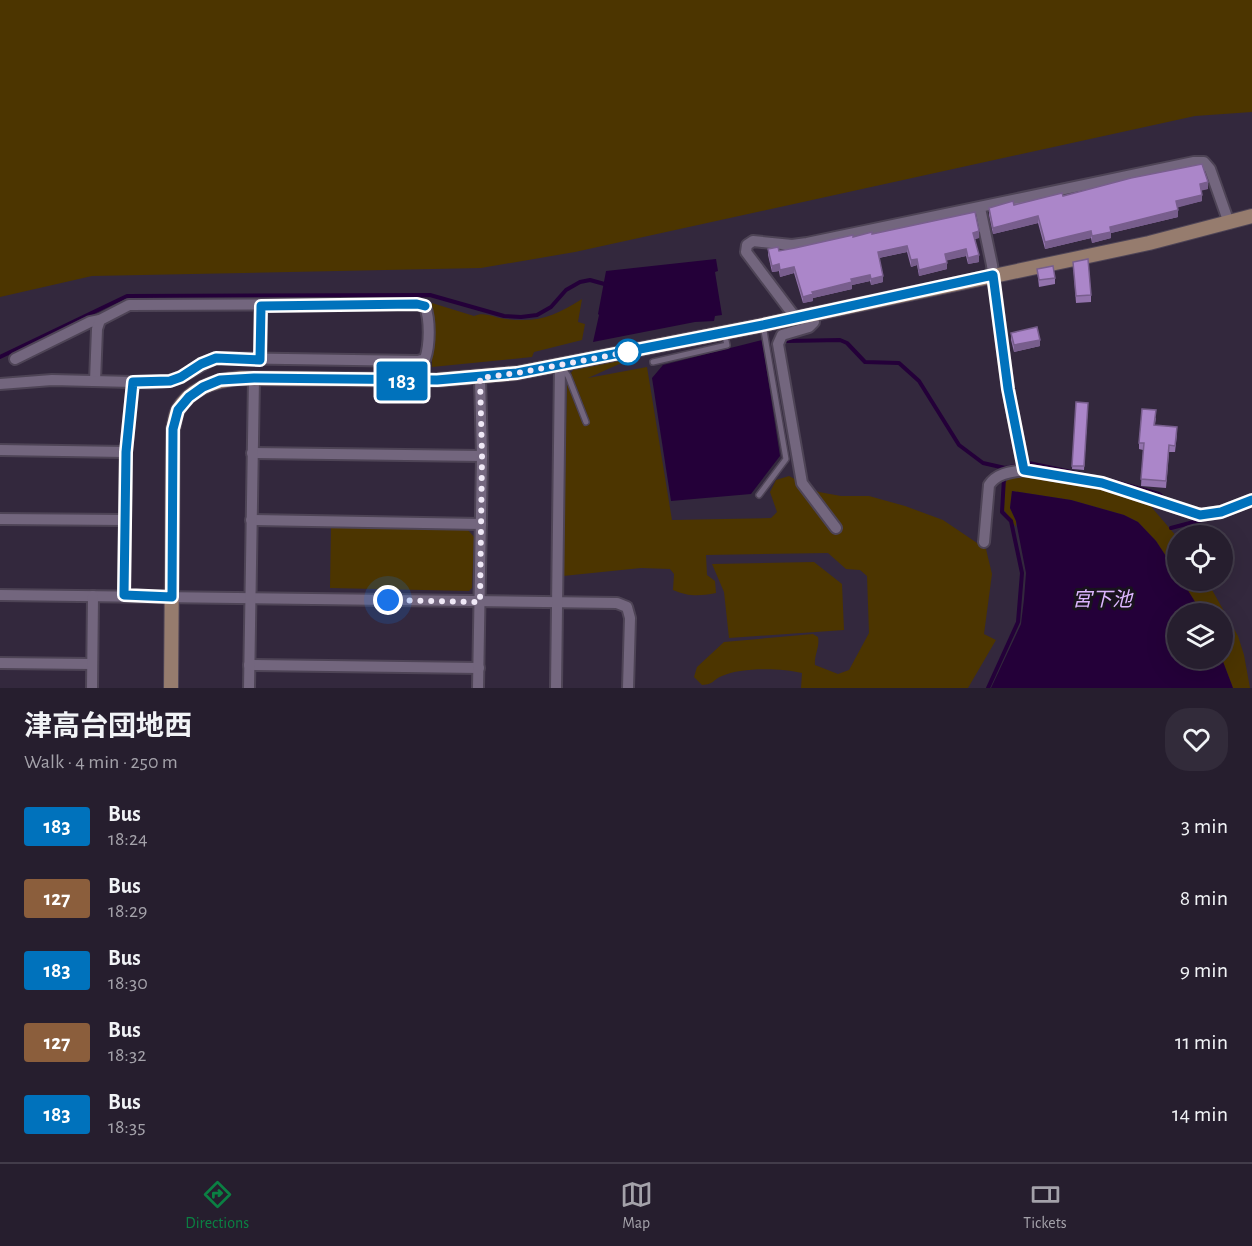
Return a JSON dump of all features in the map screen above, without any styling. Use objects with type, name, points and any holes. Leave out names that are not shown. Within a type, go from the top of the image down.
[{"type":"street","points":[[795,317],[746,252],[747,245],[753,241],[792,245],[1194,162],[1204,162],[1210,169],[1228,223]]},
{"type":"street","points":[[980,208],[993,275],[1008,389],[1023,466]]},
{"type":"street","points":[[171,688],[173,429],[178,410],[189,397],[203,387],[220,380],[254,378],[393,381],[480,378],[560,365],[763,325],[1149,243],[1252,216]]},
{"type":"street","points":[[0,384],[19,381],[170,381],[216,358],[418,361],[425,358],[427,352],[428,314],[425,306],[417,304],[129,305],[15,359]]},
{"type":"street","points":[[260,360],[261,306]]},
{"type":"street","points":[[813,313],[814,322],[809,327],[782,335],[778,344],[802,483],[836,528]]},
{"type":"street","points":[[95,381],[97,329],[100,320]]},
{"type":"street","points":[[556,688],[560,365]]},
{"type":"street","points":[[249,688],[254,378]]},
{"type":"street","points":[[478,688],[482,456],[480,378]]},
{"type":"street","points":[[124,595],[126,452],[133,382]]},
{"type":"street","points":[[0,450],[126,452]]},
{"type":"street","points":[[252,453],[482,456]]},
{"type":"street","points":[[984,542],[989,485],[993,478],[1023,466],[1102,483],[1200,515],[1221,512],[1252,500]]},
{"type":"street","points":[[0,519],[125,520]]},
{"type":"street","points":[[251,520],[481,524]]},
{"type":"street","points":[[0,595],[617,603],[627,607],[630,618],[628,688]]},
{"type":"street","points":[[92,688],[93,596]]},
{"type":"street","points":[[0,663],[92,664]]},
{"type":"street","points":[[249,665],[479,668]]},
{"type":"lane","points":[[759,495],[786,459],[763,325]]},
{"type":"lane","points":[[653,362],[727,345],[724,332]]},
{"type":"lane","points":[[560,365],[568,376],[586,422]]},
{"type":"shaded area","points":[[0,0],[1252,0],[1252,112],[1195,116],[575,252],[481,268],[92,276],[0,297]]},
{"type":"shaded area","points":[[582,299],[578,322],[585,324],[582,340],[534,352],[532,357],[432,367],[432,303],[474,316],[486,314],[506,319],[528,320],[555,314]]},
{"type":"shaded area","points":[[635,357],[588,378],[647,367],[672,520],[771,518],[777,512],[770,492],[776,480],[789,476],[819,492],[841,496],[869,496],[943,520],[986,549],[992,574],[984,634],[996,640],[968,688],[801,688],[802,673],[773,669],[730,673],[709,684],[702,685],[694,677],[697,667],[724,642],[813,634],[818,637],[815,665],[838,674],[849,670],[869,633],[867,576],[860,570],[846,569],[828,553],[706,555],[707,575],[715,581],[716,593],[705,595],[689,595],[673,590],[674,574],[670,569],[641,568],[563,576],[567,383],[582,422],[589,419],[571,373],[573,370]]},
{"type":"shaded area","points":[[1024,477],[1101,487],[1148,503],[1167,525],[1167,558],[1156,541],[1138,522],[1124,515],[1071,500],[1012,491],[1010,508],[1016,521],[1016,527],[1004,510],[1005,483],[1009,478]]},
{"type":"shaded area","points":[[331,527],[468,530],[474,537],[472,588],[469,591],[330,588]]},
{"type":"shaded area","points":[[814,562],[842,584],[844,630],[729,638],[724,592],[712,564]]},
{"type":"shaded area","points":[[1188,591],[1213,591],[1219,603],[1196,603]]},
{"type":"shaded area","points":[[1233,627],[1244,655],[1250,688],[1233,688],[1226,669],[1233,669]]},
{"type":"water","points":[[716,259],[718,271],[715,272],[722,315],[715,316],[714,321],[695,322],[593,342],[606,271]]},
{"type":"water","points":[[762,340],[780,456],[751,494],[671,501],[652,378],[663,365]]},
{"type":"water","name":"宮下池","points":[[1012,491],[1071,500],[1124,515],[1138,522],[1156,541],[1167,558],[1167,591],[1188,591],[1196,603],[1167,603],[1167,669],[1226,669],[1233,688],[991,688],[1021,624],[1024,599],[1026,573],[1016,521],[1010,508]]},
{"type":"building","points":[[1202,164],[1208,182],[1200,184],[1202,195],[1176,201],[1178,210],[1110,227],[1111,232],[1092,236],[1091,231],[1045,242],[1038,216],[993,228],[989,208],[1013,201],[1014,205],[1062,193],[1063,196],[1131,178]]},
{"type":"building","points":[[975,212],[979,231],[973,233],[979,255],[968,258],[966,249],[945,254],[947,263],[919,270],[917,259],[911,260],[907,246],[878,252],[883,276],[871,279],[870,275],[851,279],[852,282],[812,292],[813,294],[803,297],[794,267],[780,270],[779,264],[772,266],[768,249],[778,247],[779,251]]},
{"type":"building","points":[[1088,259],[1091,295],[1076,296],[1073,262]]},
{"type":"building","points":[[1053,266],[1055,278],[1039,280],[1037,269]]},
{"type":"building","points":[[1037,327],[1040,340],[1014,345],[1011,333]]},
{"type":"building","points":[[1076,402],[1088,403],[1084,466],[1072,466]]},
{"type":"building","points":[[1142,409],[1156,410],[1154,425],[1177,427],[1175,446],[1169,445],[1166,481],[1141,479],[1144,443],[1139,443]]},
{"type":"waterway","points":[[0,357],[127,296],[430,295],[504,316],[521,317],[537,315],[551,307],[566,290],[580,282],[590,280],[608,285]]},
{"type":"waterway","points":[[787,341],[840,340],[847,343],[865,362],[899,363],[919,381],[959,445],[983,463],[1005,468],[1029,463],[1095,477]]},
{"type":"waterway","points":[[988,688],[1018,622],[1022,573],[1011,521],[1002,512],[1004,478]]},
{"type":"waterway","points":[[1102,478],[1159,494],[1164,498]]},
{"type":"waterway","points":[[1182,525],[1205,519]]},
{"type":"bus line","name":"183","points":[[425,306],[417,304],[261,306],[260,360],[216,358],[170,381],[133,382],[126,452],[124,595],[172,597],[173,429],[178,410],[189,397],[203,387],[220,380],[241,378],[437,380],[517,373],[763,325],[993,275],[1008,389],[1024,470],[1102,483],[1200,515],[1221,512],[1252,500]]},
{"type":"route","points":[[388,600],[480,602],[482,456],[480,378],[628,352]]}]
